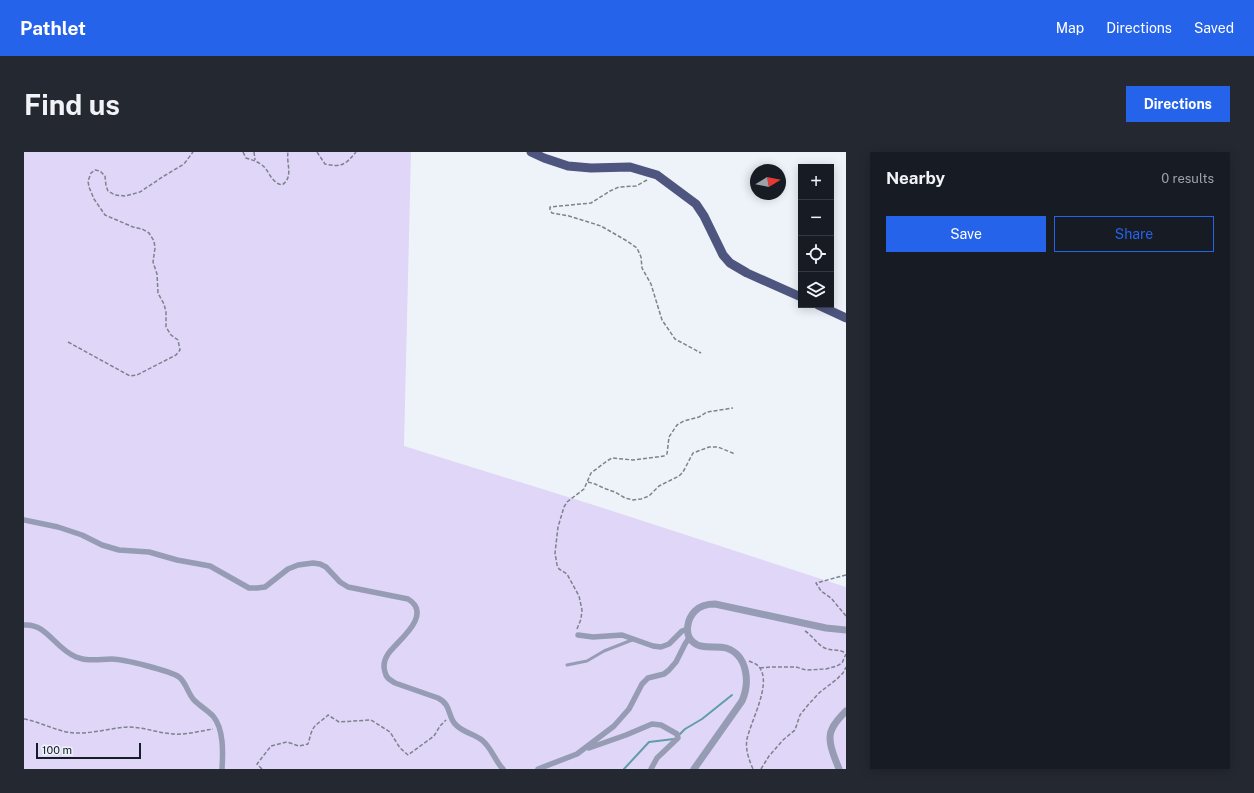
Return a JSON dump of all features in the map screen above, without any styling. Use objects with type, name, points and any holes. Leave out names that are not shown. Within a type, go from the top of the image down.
[{"type":"main road","points":[[531,152],[546,159],[568,166],[591,168],[630,167],[653,173],[662,178],[697,206],[722,253],[729,261],[747,273],[798,296]]},
{"type":"main road","points":[[824,308],[846,318]]},
{"type":"street","points":[[24,520],[58,527],[82,535],[103,545],[122,550],[150,552],[177,560],[210,566],[249,588],[265,586],[289,568],[302,564],[315,563],[326,567],[340,582],[348,587],[408,599],[417,609],[415,622],[409,632],[387,655],[384,664],[385,673],[388,679],[442,700],[447,706],[454,723],[459,728],[483,741],[503,769]]},
{"type":"street","points":[[694,769],[744,697],[747,679],[741,660],[727,649],[699,646],[689,638],[688,629],[690,619],[695,611],[702,606],[711,604],[826,628],[846,630]]},
{"type":"street","points":[[24,625],[38,626],[64,651],[82,659],[117,659],[150,667],[177,676],[192,697],[214,718],[219,728],[222,769]]},
{"type":"street","points":[[578,635],[593,637],[622,636],[657,647],[662,647],[669,644],[682,631],[688,629]]},
{"type":"street","points":[[538,769],[572,757],[612,728],[620,721],[629,709],[637,690],[644,681],[648,678],[664,674],[670,670],[677,661],[689,638]]},
{"type":"street","points":[[839,769],[830,742],[830,735],[833,726],[846,711]]},
{"type":"street","points":[[582,751],[650,725],[659,724],[677,734],[678,738],[657,758],[651,769]]},
{"type":"lane","points":[[567,665],[587,661],[604,651],[634,639]]},
{"type":"path","points":[[68,342],[130,376],[137,375],[176,355],[180,350],[178,340],[171,335],[166,327],[166,312],[164,304],[158,293],[157,274],[153,262],[155,248],[154,241],[149,233],[142,229],[105,216],[94,199],[88,181],[91,173],[95,170],[100,171],[105,176],[108,191],[115,195],[125,196],[140,192],[184,164],[193,152]]},
{"type":"path","points":[[243,152],[246,158],[263,166],[272,179],[277,184],[282,185],[287,181],[289,173],[288,152]]},
{"type":"path","points":[[254,152],[255,161]]},
{"type":"path","points":[[317,152],[325,164],[340,166],[348,162],[356,152]]},
{"type":"path","points":[[653,173],[643,183],[636,186],[619,187],[591,203],[550,207],[550,210],[552,213],[569,216],[601,226],[637,248],[641,257],[642,268],[651,284],[662,320],[674,338],[701,352]]},
{"type":"path","points":[[578,635],[576,630],[581,619],[582,610],[579,596],[567,574],[557,565],[555,553],[558,527],[567,502],[584,489],[591,473],[612,458],[633,460],[664,456],[667,454],[669,437],[677,425],[684,421],[699,417],[707,412],[733,408]]},
{"type":"path","points":[[588,482],[615,492],[625,498],[633,500],[641,499],[649,496],[659,486],[684,472],[694,453],[709,447],[718,447],[735,454]]},
{"type":"path","points":[[846,575],[816,583],[846,616]]},
{"type":"path","points":[[760,668],[796,667],[806,670],[826,669],[842,663],[846,654],[842,651],[827,649],[820,645],[810,634],[803,630],[800,622]]},
{"type":"path","points":[[741,660],[748,660],[758,665],[762,670],[763,681],[761,699],[747,739],[747,748],[753,769]]},
{"type":"path","points":[[761,769],[769,756],[783,740],[795,730],[800,715],[808,705],[819,693],[843,673],[846,667]]},
{"type":"path","points":[[262,769],[257,764],[271,746],[287,742],[300,746],[308,744],[311,732],[315,726],[328,715],[339,722],[370,720],[390,732],[400,748],[408,755],[434,736],[444,722],[452,718]]},
{"type":"path","points":[[24,719],[37,721],[64,732],[74,733],[128,727],[144,728],[174,734],[219,728]]},
{"type":"shaded area","points":[[24,152],[411,152],[404,446],[600,507],[846,587],[846,769],[24,769]]},
{"type":"waterway","points":[[679,735],[732,695]]},
{"type":"waterway","points":[[624,769],[649,742],[674,739]]}]
